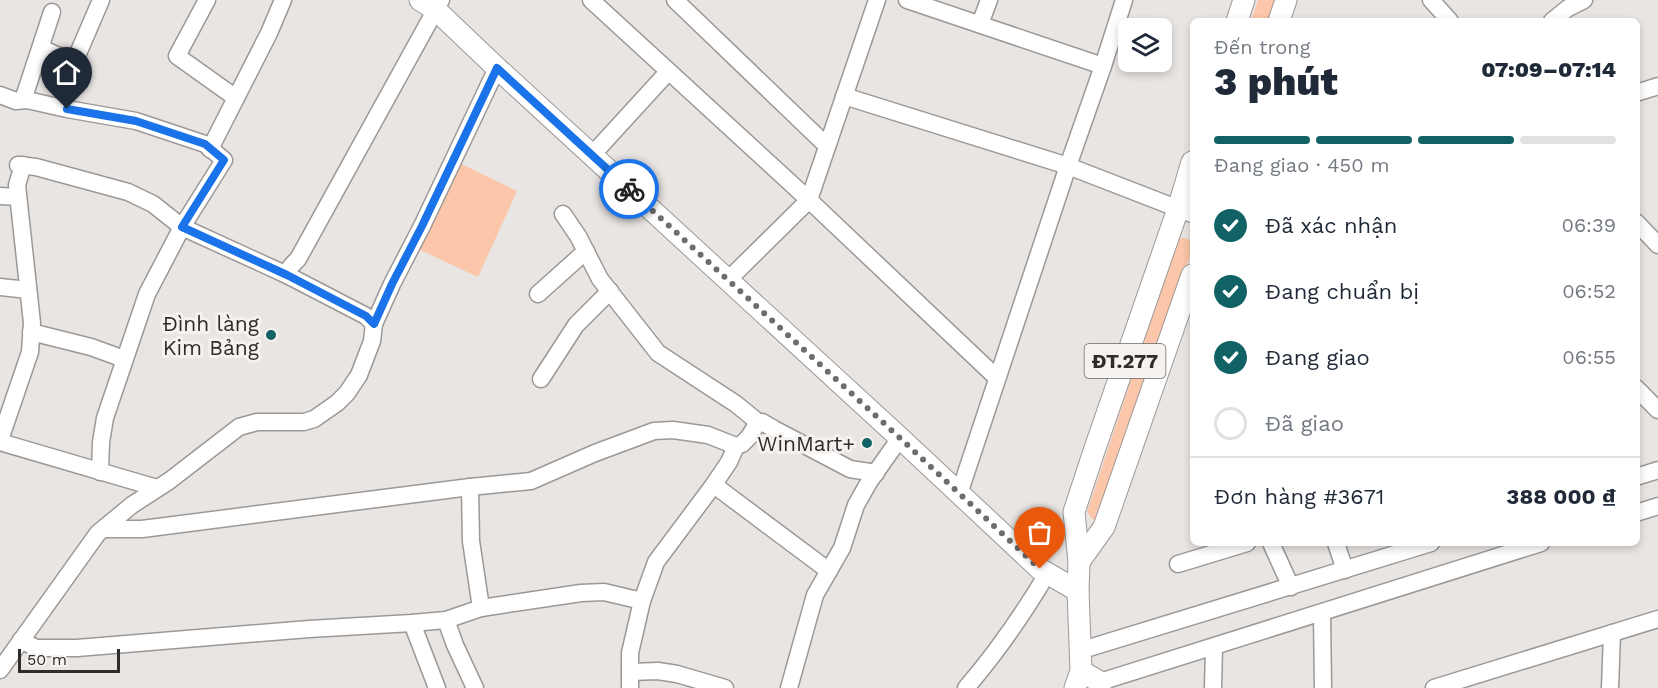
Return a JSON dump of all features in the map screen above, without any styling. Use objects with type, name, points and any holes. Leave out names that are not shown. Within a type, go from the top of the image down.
[{"type":"main road","points":[[1238,18],[1244,0]]},
{"type":"main road","points":[[1280,18],[1286,0]]},
{"type":"main road","points":[[432,3],[497,68],[1040,569],[1078,591]]},
{"type":"main road","name":"ĐT.277","points":[[1078,670],[1079,562],[1074,513],[1094,451],[1185,211],[1190,176]]},
{"type":"main road","name":"ĐT.277","points":[[1079,562],[1104,527],[1190,280]]},
{"type":"main road","points":[[1078,670],[1100,685]]},
{"type":"street","points":[[41,48],[74,63],[101,0]]},
{"type":"street","points":[[207,0],[177,56],[236,98]]},
{"type":"street","points":[[210,149],[269,33],[283,0]]},
{"type":"street","points":[[591,0],[997,378]]},
{"type":"street","points":[[675,0],[827,146]]},
{"type":"street","points":[[727,281],[808,200],[877,0]]},
{"type":"street","points":[[907,0],[1104,66]]},
{"type":"street","points":[[980,24],[988,0]]},
{"type":"street","points":[[959,494],[1068,166],[1104,66],[1124,0]]},
{"type":"street","points":[[1431,0],[1447,18]]},
{"type":"street","points":[[1556,18],[1568,8],[1584,0]]},
{"type":"street","points":[[287,275],[288,269],[298,259],[432,3]]},
{"type":"street","points":[[23,100],[52,12]]},
{"type":"street","points":[[0,670],[98,533],[132,505],[239,427],[256,422],[304,422],[337,403],[347,393],[359,375],[372,341],[374,324],[392,284],[497,68]]},
{"type":"street","points":[[592,155],[668,72]]},
{"type":"street","points":[[1640,92],[1658,86]]},
{"type":"street","points":[[0,95],[16,101],[23,100],[136,121],[205,144],[224,160],[182,227],[147,294],[105,418],[100,472]]},
{"type":"street","points":[[844,96],[1068,166],[1185,211]]},
{"type":"street","points":[[157,489],[0,441],[30,352],[32,323],[17,185],[21,165],[128,192],[153,204],[182,227],[287,275],[366,316],[374,324]]},
{"type":"street","points":[[0,196],[18,197]]},
{"type":"street","points":[[563,214],[578,236],[600,279],[658,353],[736,404],[758,422],[762,422],[850,469],[876,473]]},
{"type":"street","points":[[538,294],[586,251]]},
{"type":"street","points":[[0,286],[28,290]]},
{"type":"street","points":[[541,379],[576,325],[610,291]]},
{"type":"street","points":[[31,332],[91,347],[124,359]]},
{"type":"street","points":[[1640,392],[1658,410]]},
{"type":"street","points":[[104,529],[142,529],[531,481],[595,453],[654,431],[673,430],[708,435],[736,446],[749,437],[758,422]]},
{"type":"street","points":[[789,688],[815,595],[842,548],[856,506],[900,438]]},
{"type":"street","points":[[725,688],[658,671],[630,680],[630,653],[642,601],[656,562],[714,485],[736,446]]},
{"type":"street","points":[[1640,476],[1658,470]]},
{"type":"street","points":[[714,485],[829,571]]},
{"type":"street","points":[[470,487],[471,541],[481,608]]},
{"type":"street","points":[[1640,512],[1658,506]]},
{"type":"street","points":[[1178,564],[1237,546]]},
{"type":"street","points":[[1272,546],[1291,587]]},
{"type":"street","points":[[1337,546],[1345,570]]},
{"type":"street","points":[[1078,670],[1291,587],[1421,546]]},
{"type":"street","points":[[1100,685],[1532,546]]},
{"type":"street","points":[[966,688],[1018,622],[1047,574]]},
{"type":"street","points":[[21,640],[36,648],[77,648],[412,623],[446,620],[481,608],[581,593],[604,592],[642,601]]},
{"type":"street","points":[[1322,613],[1323,688]]},
{"type":"street","points":[[1434,688],[1658,619]]},
{"type":"street","points":[[446,620],[475,688]]},
{"type":"street","points":[[412,623],[437,688]]},
{"type":"street","points":[[1610,688],[1612,633]]},
{"type":"street","points":[[1213,688],[1214,647]]},
{"type":"shaded area","points":[[1258,0],[1276,0],[1270,18],[1252,18]]},
{"type":"shaded area","points":[[457,162],[517,191],[478,277],[416,248]]},
{"type":"shaded area","points":[[1179,239],[1190,240],[1190,257],[1107,509],[1095,520],[1087,512]]},
{"type":"way so far","points":[[629,189],[1040,569]]},
{"type":"place","name":"Đình làng Kim Bảng","points":[[271,335]]},
{"type":"place","name":"WinMart+","points":[[867,443]]},
{"type":"route","points":[[67,109],[136,121],[205,144],[224,160],[182,227],[287,275],[366,316],[374,324],[497,68],[629,189]]}]
